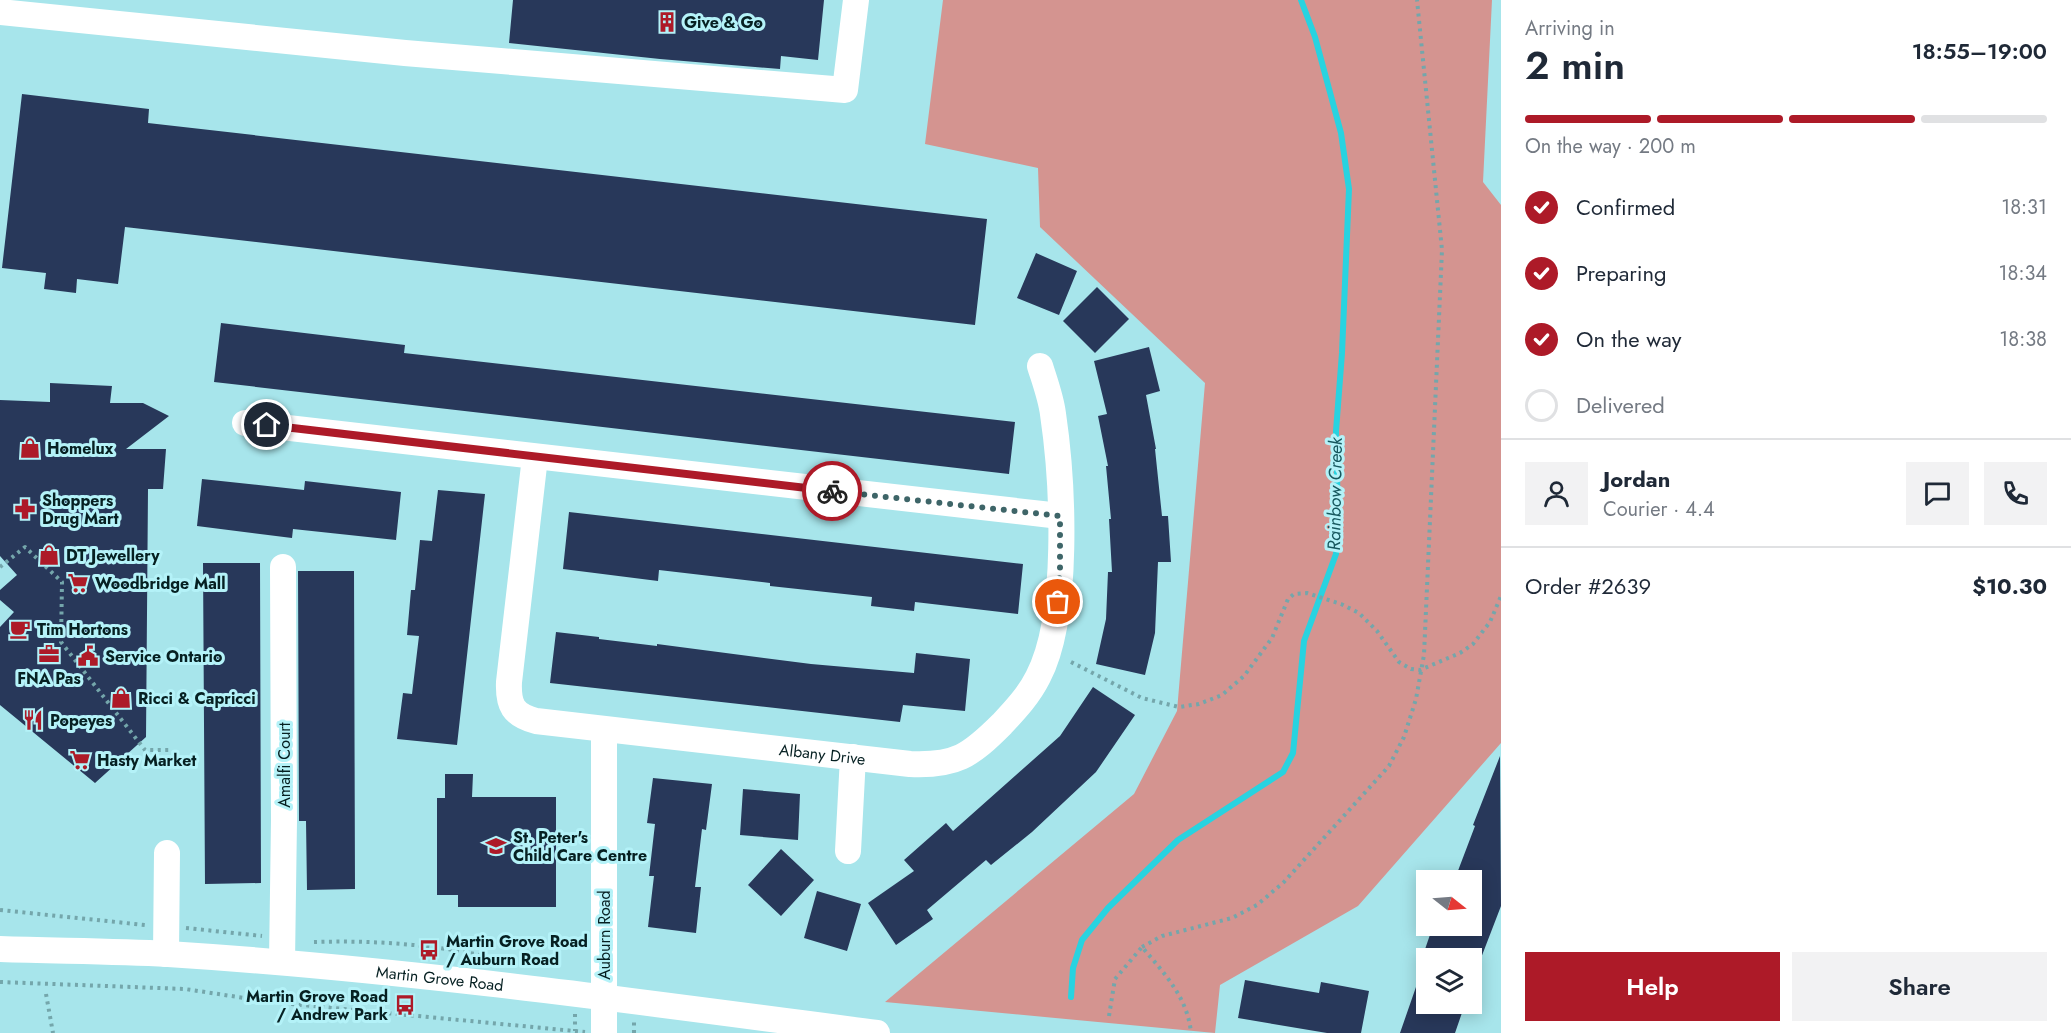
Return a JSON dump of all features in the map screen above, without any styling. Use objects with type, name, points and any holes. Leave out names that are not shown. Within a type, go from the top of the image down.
[{"type":"street","points":[[0,12],[405,53],[845,90],[856,0]]},
{"type":"street","name":"Albany Drive","points":[[535,457],[509,682],[510,701],[516,712],[525,718],[604,729],[932,765],[963,757],[980,745],[1025,699],[1039,677],[1053,632],[1060,568],[1060,516],[1053,413],[1040,366]]},
{"type":"street","points":[[245,423],[1060,516]]},
{"type":"street","name":"Amalfi Court","points":[[282,963],[283,567]]},
{"type":"street","name":"Auburn Road","points":[[604,729],[604,1033]]},
{"type":"street","points":[[848,850],[852,757]]},
{"type":"street","points":[[166,954],[167,853]]},
{"type":"street","name":"Martin Grove Road","points":[[0,949],[166,954],[282,963],[604,998],[877,1033]]},
{"type":"path","points":[[1109,1016],[1115,979],[1142,947],[1162,936],[1232,918],[1257,905],[1284,882],[1389,766],[1404,737],[1416,699],[1424,655],[1431,536],[1442,250],[1417,0]]},
{"type":"path","points":[[0,567],[25,547],[62,582],[61,642],[145,750],[170,750]]},
{"type":"path","points":[[1071,662],[1142,698],[1158,703],[1179,706],[1210,702],[1244,676],[1272,638],[1288,599],[1294,594],[1307,593],[1341,604],[1359,613],[1369,621],[1399,662],[1411,669],[1420,670],[1460,654],[1473,644],[1490,622],[1501,596]]},
{"type":"path","points":[[0,910],[135,924]]},
{"type":"path","points":[[193,929],[258,936]]},
{"type":"path","points":[[304,942],[424,945],[474,953],[520,965]]},
{"type":"path","points":[[1142,947],[1168,977],[1181,998],[1190,1022],[1191,1033]]},
{"type":"path","points":[[0,982],[185,989],[271,1002],[591,1033]]},
{"type":"path","points":[[46,994],[53,1033]]},
{"type":"shaded area","points":[[943,0],[1492,0],[1483,182],[1501,205],[1501,743],[1358,906],[1220,985],[1215,1033],[885,1002],[1134,794],[1177,711],[1205,383],[1040,227],[1038,168],[925,144]]},
{"type":"building","name":"Give & Go","points":[[513,0],[824,0],[818,60],[781,56],[780,69],[509,43]]},
{"type":"building","points":[[22,94],[149,109],[148,123],[987,219],[975,325],[125,227],[118,284],[77,279],[76,293],[44,289],[46,273],[2,268]]},
{"type":"building","points":[[1036,253],[1077,271],[1059,315],[1017,298]]},
{"type":"building","points":[[1097,287],[1129,319],[1095,353],[1063,321]]},
{"type":"building","points":[[221,323],[405,345],[404,353],[1015,422],[1009,474],[214,382]]},
{"type":"building","points":[[1149,347],[1160,391],[1146,395],[1156,449],[1162,516],[1168,516],[1171,562],[1158,562],[1155,633],[1145,675],[1096,664],[1106,619],[1108,572],[1112,572],[1109,519],[1111,519],[1106,466],[1108,466],[1098,416],[1107,414],[1094,361]]},
{"type":"building","name":"Woodbridge Mall","points":[[50,383],[112,386],[110,403],[143,403],[169,416],[126,449],[166,449],[163,489],[148,489],[146,737],[95,783],[0,705],[0,627],[14,612],[0,600],[0,590],[17,575],[0,556],[0,400],[50,402]]},
{"type":"building","points":[[202,479],[304,490],[305,481],[401,492],[396,540],[293,529],[292,538],[197,526]]},
{"type":"building","points":[[438,490],[485,494],[457,745],[397,739],[403,693],[412,694],[419,636],[407,635],[411,590],[415,590],[420,540],[432,541]]},
{"type":"building","points":[[569,512],[1023,564],[1018,614],[915,602],[914,611],[871,606],[872,597],[770,586],[770,583],[659,570],[658,581],[563,569]]},
{"type":"building","points":[[203,563],[260,563],[261,883],[205,884]]},
{"type":"building","points":[[298,571],[354,571],[355,889],[307,890],[306,821],[299,821]]},
{"type":"building","points":[[556,632],[811,664],[914,673],[916,653],[970,659],[965,711],[903,705],[900,722],[550,683]]},
{"type":"building","points":[[1093,687],[1135,715],[1096,772],[1032,832],[991,865],[986,860],[927,910],[933,919],[896,945],[868,903],[914,871],[904,860],[946,823],[953,831],[1060,736]]},
{"type":"building","points":[[1500,756],[1501,906],[1482,955],[1482,948],[1425,948],[1430,936],[1482,936],[1482,870],[1458,870],[1475,826],[1473,825]]},
{"type":"building","name":"St. Peter's Child Care Centre","points":[[445,774],[473,774],[472,797],[556,797],[556,907],[458,907],[458,895],[437,895],[437,798],[445,798]]},
{"type":"building","points":[[653,778],[712,784],[706,830],[702,829],[695,887],[701,887],[696,933],[648,927],[654,876],[649,876],[655,824],[647,823]]},
{"type":"building","points":[[743,789],[800,794],[798,840],[740,835]]},
{"type":"building","points":[[781,849],[814,880],[781,916],[748,885]]},
{"type":"building","points":[[817,891],[861,904],[847,951],[804,938]]},
{"type":"building","points":[[1245,980],[1319,993],[1321,982],[1369,991],[1361,1033],[1327,1033],[1238,1018]]},
{"type":"building","points":[[1416,987],[1416,1014],[1462,1014],[1455,1033],[1400,1033]]},
{"type":"waterway","name":"Rainbow Creek","points":[[1071,997],[1073,968],[1082,940],[1108,908],[1178,840],[1283,772],[1293,753],[1304,641],[1336,554],[1338,520],[1336,431],[1342,353],[1349,189],[1341,133],[1315,37],[1301,0]]},
{"type":"way so far","points":[[832,491],[1060,516],[1058,602]]},
{"type":"place","name":"Give & Go","points":[[667,22]]},
{"type":"place","name":"Homelux","points":[[30,448]]},
{"type":"place","name":"Shoppers Drug Mart","points":[[25,509]]},
{"type":"place","name":"DT Jewellery","points":[[49,555]]},
{"type":"place","name":"Woodbridge Mall","points":[[78,583]]},
{"type":"place","name":"Tim Hortons","points":[[20,629]]},
{"type":"place","name":"FNA Pas","points":[[49,654]]},
{"type":"place","name":"Service Ontario","points":[[88,656]]},
{"type":"place","name":"Ricci & Capricci","points":[[121,698]]},
{"type":"place","name":"Popeyes","points":[[33,720]]},
{"type":"place","name":"Hasty Market","points":[[80,760]]},
{"type":"place","name":"St. Peter's Child Care Centre","points":[[496,846]]},
{"type":"place","name":"Martin Grove Road / Auburn Road","points":[[429,950]]},
{"type":"place","name":"Martin Grove Road / Andrew Park","points":[[405,1005]]},
{"type":"route","points":[[267,425],[832,491]]}]
